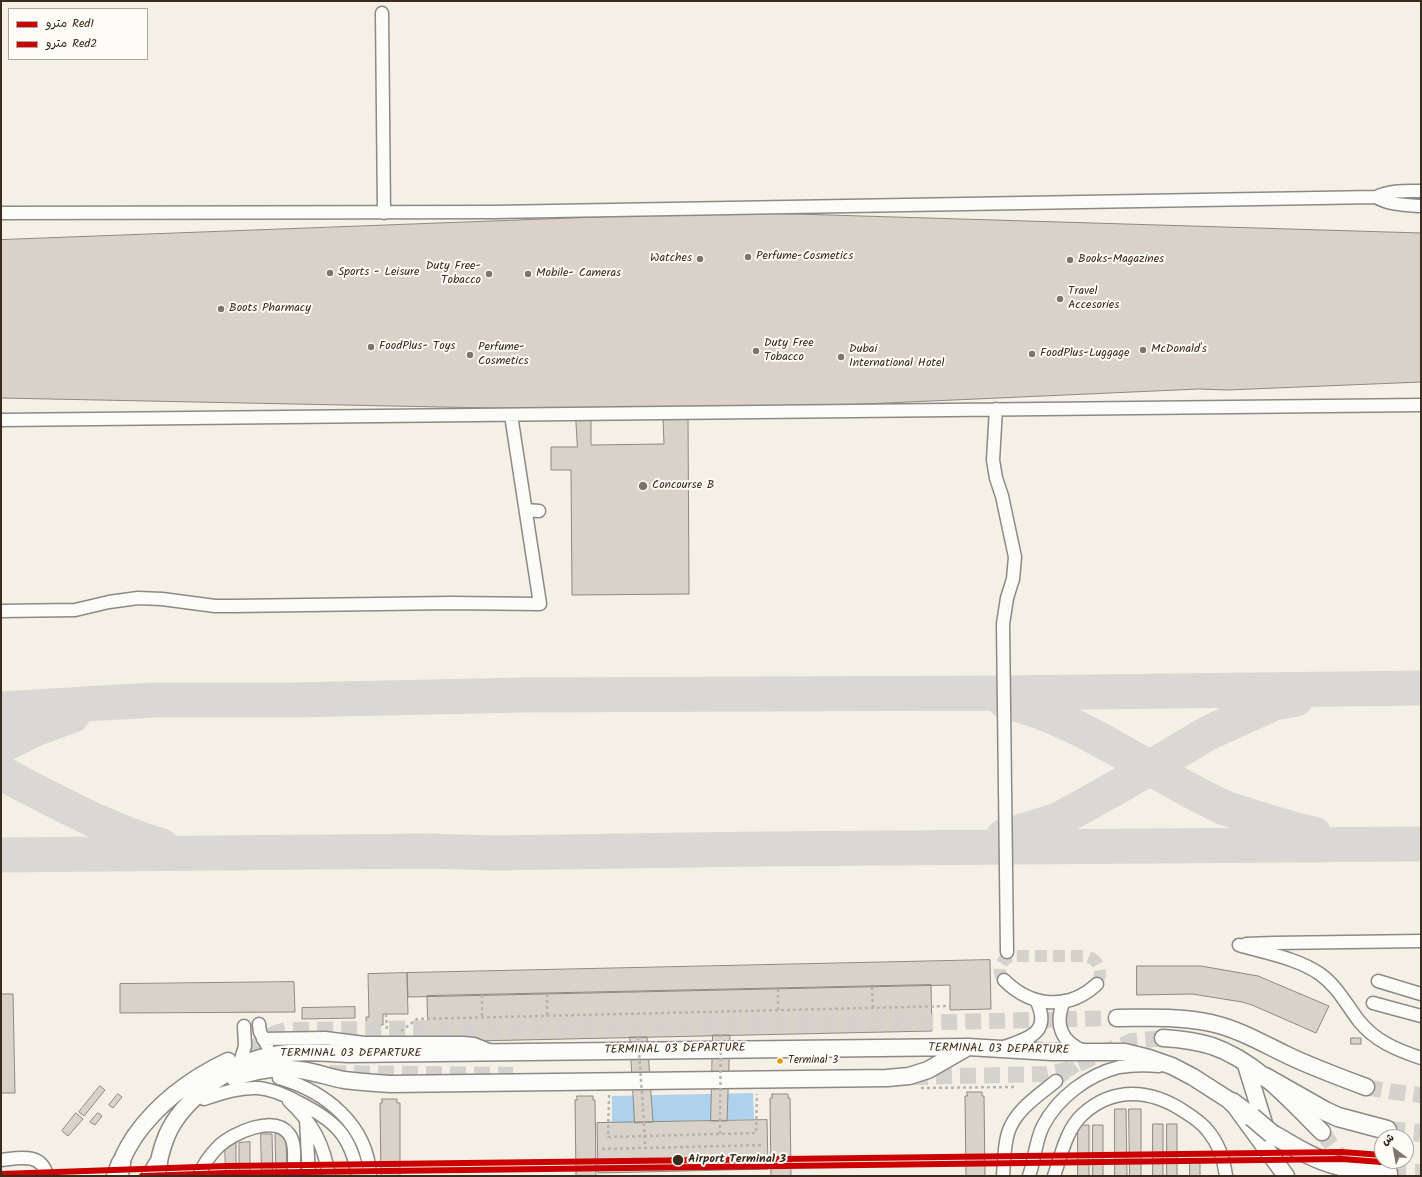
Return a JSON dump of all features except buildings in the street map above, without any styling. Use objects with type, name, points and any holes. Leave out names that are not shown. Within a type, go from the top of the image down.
[{"type":"highway","points":[[1265,1077],[1338,1117],[1383,1129]]},
{"type":"highway","points":[[1232,1102],[1252,1117],[1271,1140],[1333,1164],[1353,1169],[1388,1173]]},
{"type":"main road","points":[[1176,1014],[1196,1042]]},
{"type":"main road","points":[[1117,1018],[1176,1014],[1211,1023],[1238,1031],[1288,1055],[1366,1087]]},
{"type":"main road","points":[[1163,1038],[1196,1042],[1212,1046],[1229,1054],[1265,1077],[1322,1132]]},
{"type":"main road","name":"TERMINAL 03 DEPARTURE","points":[[155,1172],[167,1134],[180,1114],[194,1098],[232,1066],[279,1054],[312,1052],[350,1054],[968,1048],[1052,1052],[1125,1052],[1172,1066],[1193,1077],[1232,1102]]},
{"type":"main road","points":[[167,1134],[204,1098],[218,1088],[238,1077],[265,1069],[282,1068],[300,1070],[343,1080],[390,1084],[887,1078],[909,1076],[928,1070],[968,1048]]},
{"type":"main road","points":[[1246,1065],[1271,1140]]},
{"type":"main road","points":[[119,1172],[130,1144],[156,1110],[186,1084],[232,1066]]},
{"type":"main road","points":[[1232,1102],[1286,1176]]},
{"type":"lane","points":[[382,13],[384,213]]},
{"type":"lane","points":[[1,213],[384,213],[1376,197],[1387,193],[1421,191]]},
{"type":"lane","points":[[1376,197],[1386,202],[1421,206]]},
{"type":"lane","points":[[1,420],[1421,405]]},
{"type":"lane","points":[[996,409],[993,460],[1015,557],[1013,579],[1007,598],[1003,624],[1007,952]]},
{"type":"lane","points":[[1,611],[75,610],[109,602],[138,598],[162,599],[207,606],[451,603],[540,604],[512,414]]},
{"type":"lane","points":[[526,510],[539,511]]},
{"type":"lane","points":[[1421,942],[1274,943],[1239,945],[1310,967],[1338,991],[1359,1020],[1373,1035],[1391,1047],[1421,1058]]},
{"type":"lane","points":[[1004,980],[1019,993],[1036,1000],[1050,1002],[1064,1001],[1085,993],[1097,984]]},
{"type":"lane","points":[[1378,981],[1421,994]]},
{"type":"lane","points":[[998,1049],[1029,1038],[1036,1033],[1041,1025],[1042,1016],[1036,1000]]},
{"type":"lane","points":[[1064,1001],[1060,1010],[1059,1018],[1063,1035],[1072,1045],[1084,1051]]},
{"type":"lane","points":[[1373,1003],[1421,1016]]},
{"type":"lane","points":[[259,1024],[263,1039],[267,1045],[279,1054]]},
{"type":"lane","points":[[232,1066],[245,1046],[244,1026]]},
{"type":"lane","points":[[263,1039],[325,1038],[364,1043],[463,1043],[474,1044],[496,1053]]},
{"type":"lane","points":[[1029,1176],[1035,1148],[1043,1126],[1057,1105],[1075,1088],[1096,1075],[1119,1068],[1144,1065],[1172,1066]]},
{"type":"lane","points":[[279,1078],[294,1082],[318,1094],[338,1109],[354,1128],[367,1153],[370,1176]]},
{"type":"lane","points":[[1003,1176],[1008,1132],[1013,1122],[1029,1103],[1056,1081]]},
{"type":"lane","points":[[204,1098],[242,1089],[258,1088],[275,1091],[315,1110],[340,1131],[351,1149],[358,1176]]},
{"type":"lane","points":[[275,1091],[306,1118],[315,1132],[322,1146],[329,1176]]},
{"type":"lane","points":[[1054,1176],[1067,1140],[1080,1116],[1092,1106],[1106,1099],[1120,1095],[1147,1094],[1161,1098],[1175,1105],[1196,1119],[1208,1130],[1224,1160],[1226,1176]]},
{"type":"lane","points":[[306,1118],[309,1176]]},
{"type":"lane","points":[[199,1176],[209,1157],[220,1145],[242,1131],[265,1125],[282,1128],[288,1133],[292,1140],[294,1176]]},
{"type":"lane","points":[[1,1160],[26,1158],[33,1159],[44,1167],[47,1176]]},
{"type":"path","points":[[872,987],[873,1008]]},
{"type":"path","points":[[778,989],[778,1010]]},
{"type":"path","points":[[547,994],[547,1016]]},
{"type":"path","points":[[482,995],[482,1017]]},
{"type":"path","points":[[400,1032],[417,1019],[950,1006]]},
{"type":"path","points":[[386,1014],[387,1032]]},
{"type":"path","points":[[380,1032],[393,1032]]},
{"type":"path","points":[[720,1035],[720,1134]]},
{"type":"path","points":[[638,1037],[645,1148]]},
{"type":"path","points":[[609,1091],[608,1137],[756,1133],[757,1090]]},
{"type":"path","points":[[602,1149],[764,1145]]},
{"type":"shaded area","points":[[1,1],[1421,1],[1421,1176],[1,1176]]},
{"type":"water","points":[[753,1093],[754,1119],[612,1123],[612,1096]]},
{"type":"taxiway","points":[[1,709],[154,700],[291,700],[524,695],[1004,693],[1421,688]]},
{"type":"taxiway","points":[[1003,837],[1058,820],[1121,785],[1208,733],[1274,703],[1296,699]]},
{"type":"taxiway","points":[[1005,701],[1034,710],[1089,734],[1194,793],[1225,808],[1314,834]]},
{"type":"taxiway","points":[[1,746],[35,729],[73,715]]},
{"type":"taxiway","points":[[1,773],[100,823],[162,846]]},
{"type":"taxiway","points":[[1,855],[429,851],[494,853],[756,849],[1421,844]]},
{"type":"tunnel","points":[[1004,980],[1000,973],[1000,966],[1004,960],[1011,956],[1086,956],[1094,960],[1099,967],[1100,975],[1097,984]]},
{"type":"tunnel","points":[[253,1052],[267,1037],[287,1030],[947,1022],[1117,1018]]},
{"type":"tunnel","points":[[912,1077],[1046,1074],[1066,1070],[1132,1041],[1163,1038]]},
{"type":"tunnel","points":[[1056,1081],[1076,1066]]},
{"type":"tunnel","points":[[330,1073],[513,1075]]},
{"type":"tunnel","points":[[1366,1087],[1421,1095]]},
{"type":"tunnel","points":[[1322,1132],[1343,1160],[1351,1176]]},
{"type":"tunnel","points":[[1414,1132],[1421,1133]]},
{"type":"tunnel","points":[[1388,1173],[1421,1173]]},
{"type":"metro line","name":"Red1","points":[[1,1174],[226,1166],[1342,1152],[1374,1154]]},
{"type":"metro line","name":"Red2","points":[[142,1176],[226,1173],[1342,1159],[1374,1161]]},
{"type":"place","name":"Perfume-Cosmetics","points":[[748,257]]},
{"type":"place","name":"Watches","points":[[700,259]]},
{"type":"place","name":"Books-Magazines","points":[[1070,260]]},
{"type":"place","name":"Sports - Leisure","points":[[330,273]]},
{"type":"place","name":"Duty Free- Tobacco","points":[[489,274]]},
{"type":"place","name":"Mobile- Cameras","points":[[528,274]]},
{"type":"place","name":"Travel Accesories","points":[[1060,299]]},
{"type":"place","name":"Boots Pharmacy","points":[[221,309]]},
{"type":"place","name":"FoodPlus- Toys","points":[[371,347]]},
{"type":"place","name":"McDonald's","points":[[1143,350]]},
{"type":"place","name":"Duty Free Tobacco","points":[[756,351]]},
{"type":"place","name":"FoodPlus-Luggage","points":[[1032,354]]},
{"type":"place","name":"Perfume- Cosmetics","points":[[470,355]]},
{"type":"place","name":"Dubai International Hotel","points":[[841,357]]},
{"type":"place","name":"Concourse B","points":[[643,486]]},
{"type":"place","name":"Terminal 3","points":[[780,1061]]},
{"type":"place","name":"Airport Terminal 3","points":[[678,1160]]}]
